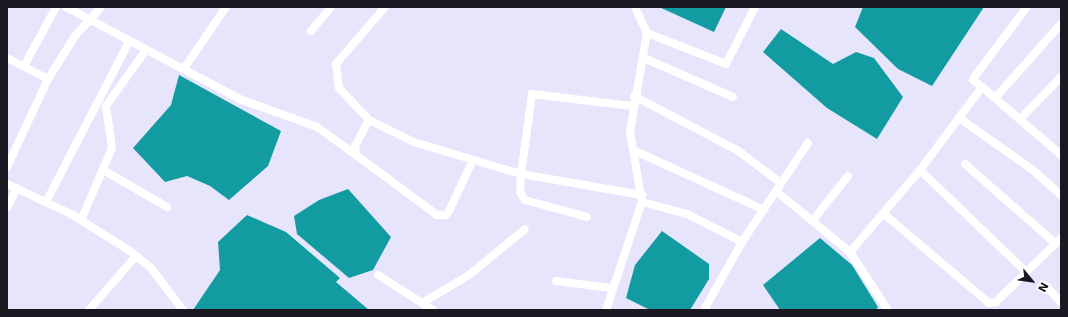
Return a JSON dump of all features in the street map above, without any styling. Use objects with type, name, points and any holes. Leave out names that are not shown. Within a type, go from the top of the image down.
[{"type":"street","points":[[24,66],[56,7]]},
{"type":"street","points":[[66,7],[90,22],[129,42],[185,67],[242,100],[318,126],[424,208],[441,216],[450,209],[472,162]]},
{"type":"street","points":[[7,167],[48,80],[75,36],[90,22],[101,7]]},
{"type":"street","points":[[185,67],[226,7]]},
{"type":"street","points":[[311,31],[330,7]]},
{"type":"street","points":[[385,7],[336,64],[340,88],[369,120],[414,142],[472,162],[521,174],[642,198],[687,214],[742,242]]},
{"type":"street","points":[[606,310],[611,288],[642,198],[630,132],[632,106],[644,58],[647,34],[635,7]]},
{"type":"street","points":[[647,34],[726,64],[755,7]]},
{"type":"street","points":[[1027,7],[975,76],[974,80],[1021,118],[1061,155]]},
{"type":"street","points":[[995,98],[1061,24]]},
{"type":"street","points":[[46,202],[129,42]]},
{"type":"street","points":[[80,220],[112,148],[106,106],[146,50]]},
{"type":"street","points":[[7,58],[48,80]]},
{"type":"street","points":[[644,58],[733,97]]},
{"type":"street","points":[[1021,118],[1061,77]]},
{"type":"street","points":[[850,252],[920,170],[982,87]]},
{"type":"street","points":[[587,217],[525,200],[520,192],[532,94],[632,106]]},
{"type":"street","points":[[634,96],[737,150],[781,183]]},
{"type":"street","points":[[960,118],[1033,170],[1061,196]]},
{"type":"street","points":[[356,155],[354,146],[369,120]]},
{"type":"street","points":[[704,310],[742,242],[808,143]]},
{"type":"street","points":[[633,150],[764,210]]},
{"type":"street","points":[[884,214],[985,302],[996,302],[1058,241],[965,164]]},
{"type":"street","points":[[103,170],[167,207]]},
{"type":"street","points":[[920,170],[1026,272]]},
{"type":"street","points":[[813,220],[848,176]]},
{"type":"street","points":[[7,184],[80,220],[136,256],[161,280],[183,310]]},
{"type":"street","points":[[7,208],[17,188]]},
{"type":"street","points":[[776,191],[850,252],[888,310]]},
{"type":"street","points":[[422,303],[469,275],[525,228]]},
{"type":"street","points":[[89,310],[136,256]]},
{"type":"street","points":[[378,275],[433,310]]},
{"type":"street","points":[[556,282],[611,288]]},
{"type":"street","points":[[1045,285],[1061,302]]},
{"type":"shaded area","points":[[659,7],[726,7],[714,32]]},
{"type":"shaded area","points":[[863,7],[984,7],[932,86],[898,69],[855,27]]},
{"type":"shaded area","points":[[781,29],[833,64],[856,52],[874,58],[903,97],[877,139],[827,108],[763,52]]},
{"type":"shaded area","points":[[179,75],[281,131],[268,166],[229,200],[210,186],[187,176],[165,182],[133,148],[171,105]]},
{"type":"shaded area","points":[[348,189],[391,237],[373,270],[349,278],[297,234],[294,216],[319,200]]},
{"type":"shaded area","points":[[247,215],[286,232],[340,278],[336,282],[369,310],[193,310],[220,270],[218,242]]},
{"type":"shaded area","points":[[662,231],[709,264],[709,279],[690,310],[650,310],[626,298],[635,265]]},
{"type":"shaded area","points":[[820,238],[852,265],[878,307],[876,310],[780,310],[763,285]]}]
